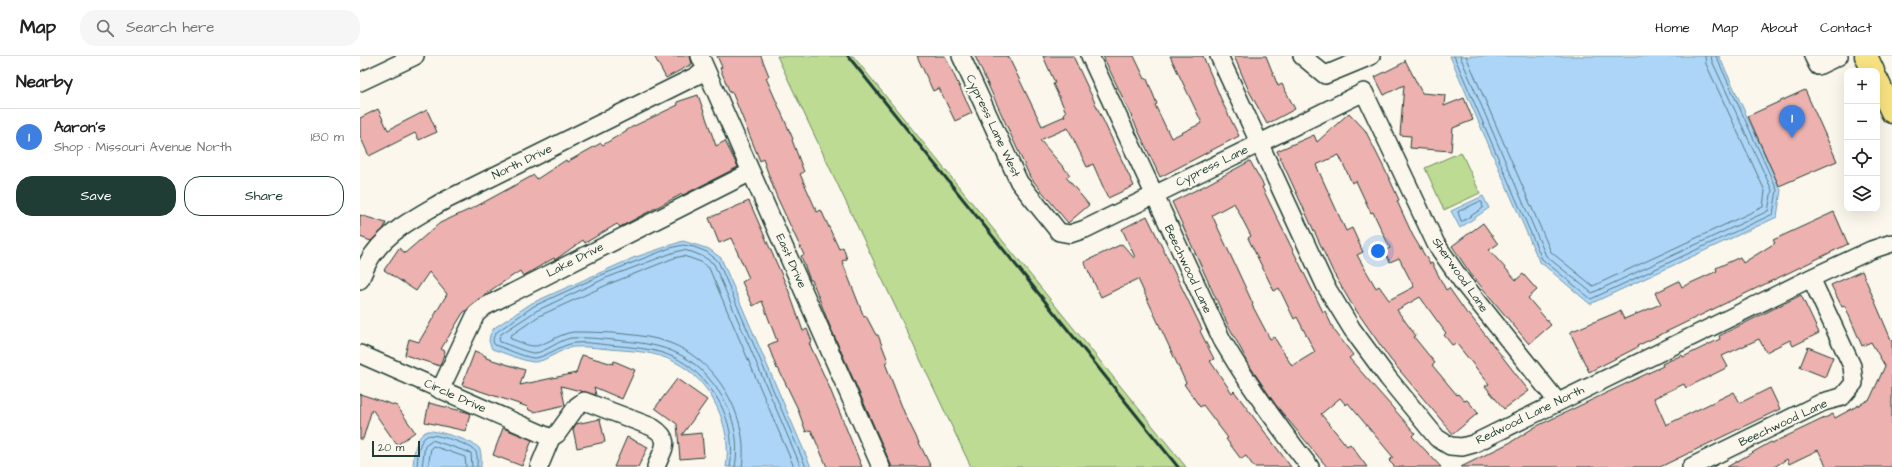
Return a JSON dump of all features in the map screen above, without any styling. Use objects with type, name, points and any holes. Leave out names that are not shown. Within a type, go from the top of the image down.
[{"type":"main road","points":[[1866,56],[1872,68]]},
{"type":"main road","points":[[1880,86],[1892,112]]},
{"type":"street","points":[[360,82],[415,56]]},
{"type":"street","name":"Cypress Lane West","points":[[961,56],[1019,182],[1059,232]]},
{"type":"street","name":"Beechwood Lane","points":[[1090,56],[1222,340],[1248,384],[1273,420],[1310,467]]},
{"type":"street","name":"Redwood Lane North","points":[[1219,56],[1325,285],[1352,329],[1388,378],[1437,438],[1450,446],[1462,447],[1473,444],[1557,401],[1811,278],[1871,250],[1892,243]]},
{"type":"street","points":[[1302,56],[1325,75],[1371,56]]},
{"type":"street","points":[[1813,56],[1818,66],[1839,56]]},
{"type":"street","name":"East Drive","points":[[703,64],[881,467]]},
{"type":"street","name":"North Drive","points":[[360,280],[373,254],[387,238],[410,220],[703,64]]},
{"type":"street","name":"Cypress Lane","points":[[1059,232],[1070,234],[1085,229],[1364,92]]},
{"type":"street","name":"Sherwood Lane","points":[[1364,92],[1436,244],[1463,283],[1557,401]]},
{"type":"street","name":"Lake Drive","points":[[440,390],[476,314],[484,307],[751,172]]},
{"type":"street","name":"Beechwood Lane","points":[[1691,467],[1822,402],[1842,397],[1854,383],[1852,366],[1811,278]]},
{"type":"street","name":"Circle Drive","points":[[360,354],[551,438]]},
{"type":"street","points":[[539,467],[551,438],[556,434],[577,406],[584,401],[652,427],[661,432],[665,438],[665,443],[656,467]]},
{"type":"green space","points":[[777,56],[853,56],[1186,467],[971,467]]},
{"type":"green space","points":[[1461,152],[1480,193],[1444,210],[1425,168]]},
{"type":"water","points":[[1450,56],[1719,56],[1781,190],[1777,217],[1590,304],[1539,261]]},
{"type":"water","points":[[1483,196],[1489,208],[1460,228],[1451,211]]},
{"type":"water","points":[[683,241],[709,249],[721,258],[811,467],[726,467],[726,436],[717,406],[699,380],[688,370],[667,358],[643,352],[591,347],[573,347],[537,362],[533,362],[492,349],[489,341],[490,335],[494,328],[532,303],[633,258]]},
{"type":"water","points":[[428,431],[455,436],[475,445],[481,452],[481,467],[413,467],[414,452],[417,441],[423,433]]},
{"type":"building","points":[[654,56],[690,56],[692,64],[666,78]]},
{"type":"building","points":[[717,56],[761,56],[769,76],[766,78],[793,139],[792,140],[804,172],[800,174],[817,212],[821,210],[839,249],[843,247],[847,259],[842,261],[864,317],[866,316],[876,335],[878,335],[888,361],[885,363],[904,412],[931,467],[892,467],[829,324],[812,280],[810,280],[801,256],[804,255],[776,195],[763,159],[760,161],[732,92],[730,93]]},
{"type":"building","points":[[917,56],[945,56],[972,113],[955,121],[939,88],[933,91]]},
{"type":"building","points":[[975,56],[1008,56],[1042,126],[1065,116],[1064,114],[1066,112],[1053,84],[1055,83],[1043,56],[1073,56],[1134,186],[1108,198],[1093,164],[1087,167],[1068,128],[1040,140],[1070,175],[1066,177],[1089,205],[1068,223],[1030,177]]},
{"type":"building","points":[[1103,56],[1134,56],[1145,79],[1147,79],[1157,104],[1155,105],[1171,138],[1202,123],[1170,56],[1203,56],[1224,106],[1239,136],[1160,177]]},
{"type":"building","points":[[1234,56],[1266,56],[1278,86],[1282,84],[1295,109],[1267,124],[1249,91]]},
{"type":"building","points":[[1405,60],[1422,93],[1445,95],[1444,106],[1464,98],[1473,120],[1453,128],[1451,151],[1410,148],[1411,136],[1400,135],[1404,85],[1384,95],[1375,77],[1405,62]]},
{"type":"building","points":[[1805,90],[1837,161],[1779,186],[1748,116]]},
{"type":"building","points":[[698,95],[716,146],[725,141],[738,167],[683,195],[682,194],[620,227],[617,224],[585,243],[583,240],[555,260],[554,258],[523,276],[520,271],[491,290],[463,313],[441,349],[445,351],[440,366],[405,355],[409,339],[419,342],[447,294],[429,272],[416,291],[384,270],[399,248],[405,253],[440,223],[475,207],[534,175],[537,179],[566,160],[567,162],[601,143],[603,145],[632,127],[678,105],[677,102]]},
{"type":"building","points":[[378,109],[388,130],[427,110],[437,132],[419,140],[415,133],[369,156],[360,136],[360,118]]},
{"type":"building","points":[[1349,113],[1365,130],[1390,180],[1399,200],[1397,201],[1413,236],[1430,264],[1432,263],[1446,290],[1449,288],[1468,315],[1469,314],[1529,391],[1504,409],[1485,386],[1489,384],[1456,343],[1452,345],[1444,335],[1446,333],[1420,297],[1397,310],[1416,336],[1414,337],[1435,363],[1432,365],[1457,395],[1458,394],[1464,401],[1467,400],[1478,413],[1453,434],[1390,359],[1351,303],[1334,274],[1277,151],[1314,135],[1317,142]],"holes":[[[1339,155],[1352,183],[1356,181],[1371,213],[1373,212],[1390,248],[1384,251],[1390,262],[1399,258],[1414,287],[1389,300],[1379,286],[1376,288],[1357,255],[1363,252],[1352,228],[1346,231],[1316,165]]]},
{"type":"building","points":[[1250,161],[1264,186],[1262,187],[1323,312],[1325,311],[1334,330],[1353,355],[1349,358],[1415,433],[1412,436],[1441,467],[1395,467],[1389,461],[1393,457],[1348,403],[1346,405],[1340,398],[1321,414],[1347,446],[1350,444],[1367,467],[1327,467],[1275,404],[1251,368],[1227,323],[1172,202]],"holes":[[[1234,203],[1251,236],[1248,238],[1274,291],[1279,288],[1294,319],[1297,317],[1315,352],[1292,366],[1274,337],[1270,339],[1252,305],[1253,304],[1212,215]]]},
{"type":"building","points":[[749,201],[788,289],[803,331],[807,329],[812,341],[809,343],[828,384],[862,467],[827,467],[811,430],[806,432],[797,407],[778,368],[777,369],[768,345],[777,341],[762,301],[753,306],[742,282],[749,278],[731,238],[719,243],[709,218]]},
{"type":"building","points":[[1834,212],[1848,244],[1637,346],[1638,347],[1589,372],[1570,332],[1620,311],[1624,319],[1661,304],[1655,293],[1679,281],[1682,287],[1717,271],[1716,268],[1740,257],[1743,263],[1775,243],[1773,240]]},
{"type":"building","points":[[360,215],[386,223],[384,228],[371,241],[360,237]]},
{"type":"building","points":[[1147,216],[1202,329],[1200,331],[1214,359],[1210,361],[1232,393],[1234,391],[1291,467],[1254,467],[1246,456],[1241,459],[1226,439],[1228,438],[1203,405],[1200,407],[1184,384],[1186,383],[1138,279],[1101,297],[1084,262],[1122,244],[1134,258],[1135,257],[1122,229]]},
{"type":"building","points":[[1483,223],[1498,244],[1489,250],[1516,280],[1523,274],[1537,290],[1528,298],[1551,325],[1529,344],[1470,273],[1452,246]]},
{"type":"building","points":[[1862,271],[1892,342],[1892,467],[1827,467],[1818,450],[1789,464],[1787,459],[1774,467],[1727,467],[1771,442],[1772,443],[1833,414],[1835,418],[1870,399],[1885,366],[1871,342],[1862,346],[1845,306],[1842,307],[1831,285]]},
{"type":"building","points":[[1801,295],[1819,333],[1793,346],[1790,340],[1766,352],[1759,339],[1722,356],[1728,367],[1686,388],[1684,384],[1654,398],[1666,425],[1734,392],[1740,403],[1770,388],[1780,409],[1660,467],[1461,467],[1511,442],[1535,427],[1663,366],[1662,364],[1682,355],[1683,357],[1720,339],[1719,336]]},
{"type":"building","points":[[1808,347],[1833,357],[1825,377],[1800,367]]},
{"type":"building","points":[[475,351],[486,356],[486,358],[525,370],[520,385],[576,373],[582,355],[613,364],[614,361],[635,370],[622,399],[594,387],[596,395],[561,386],[565,405],[534,412],[529,410],[528,407],[462,385]]},
{"type":"building","points":[[677,379],[707,400],[682,435],[702,433],[704,457],[680,459],[677,424],[655,408]]},
{"type":"building","points":[[360,394],[397,406],[415,432],[397,445],[372,409],[363,439],[360,439]]},
{"type":"building","points":[[429,403],[470,413],[466,431],[425,422]]},
{"type":"building","points":[[600,419],[605,442],[577,448],[573,429],[576,424]]},
{"type":"building","points":[[503,428],[532,440],[522,466],[493,455]]},
{"type":"building","points":[[627,437],[648,447],[638,467],[614,467]]},
{"type":"railway","points":[[848,56],[1178,467]]},
{"type":"place","name":"Aaron's","points":[[1792,138]]}]
